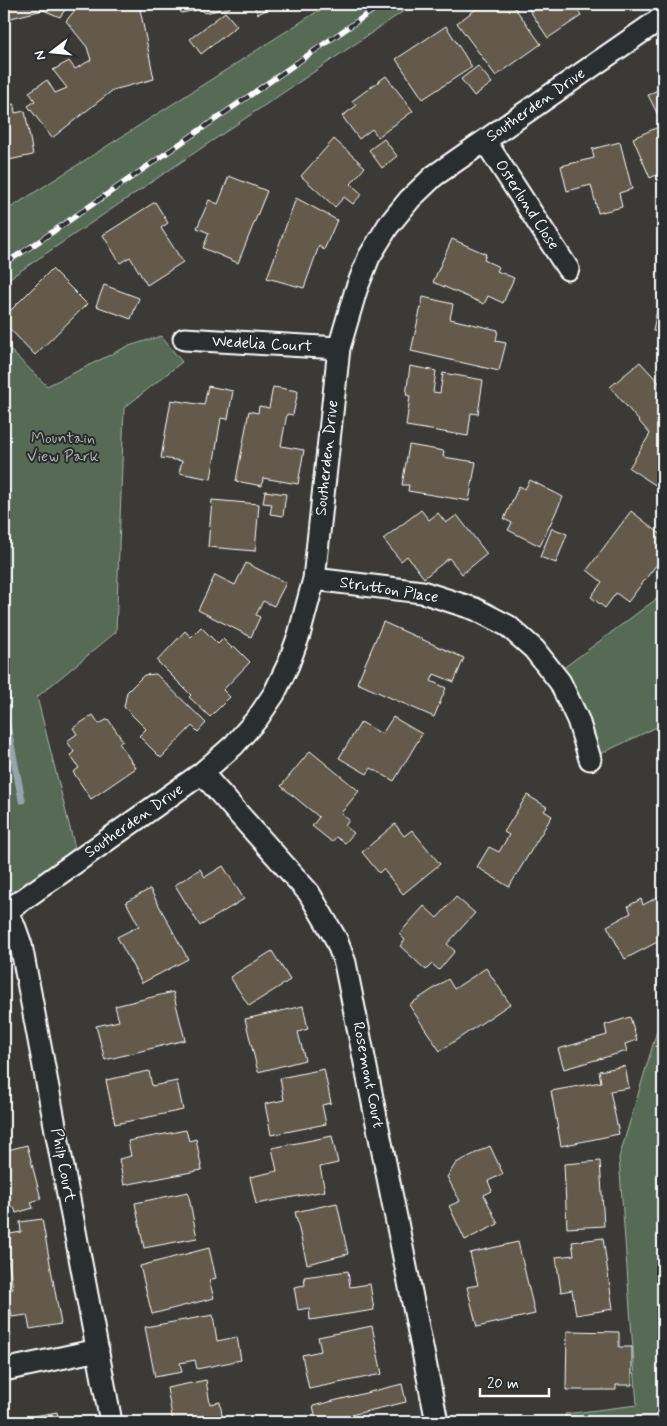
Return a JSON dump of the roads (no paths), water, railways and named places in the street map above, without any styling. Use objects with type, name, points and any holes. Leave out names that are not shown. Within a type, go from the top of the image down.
[{"type":"street","name":"Southerden Drive","points":[[5,910],[202,773],[234,745],[274,694],[288,665],[299,635],[314,579],[339,348],[356,290],[369,257],[388,226],[410,198],[434,176],[663,17]]},
{"type":"street","name":"Osterlund Close","points":[[485,141],[568,269]]},
{"type":"street","name":"Wedelia Court","points":[[184,340],[339,348]]},
{"type":"street","name":"Strutton Place","points":[[314,579],[422,592],[475,609],[508,626],[534,649],[560,682],[578,720],[590,759]]},
{"type":"street","name":"Rosemont Court","points":[[202,773],[309,893],[336,939],[345,963],[436,1422]]},
{"type":"street","name":"Philp Court","points":[[5,910],[16,928],[21,946],[111,1422]]},
{"type":"street","points":[[4,1370],[98,1350]]},
{"type":"waterway","points":[[4,709],[22,800]]},
{"type":"railway","points":[[4,264],[382,4]]},
{"type":"park label","name":"Mountain View Park","points":[[63,447]]}]
